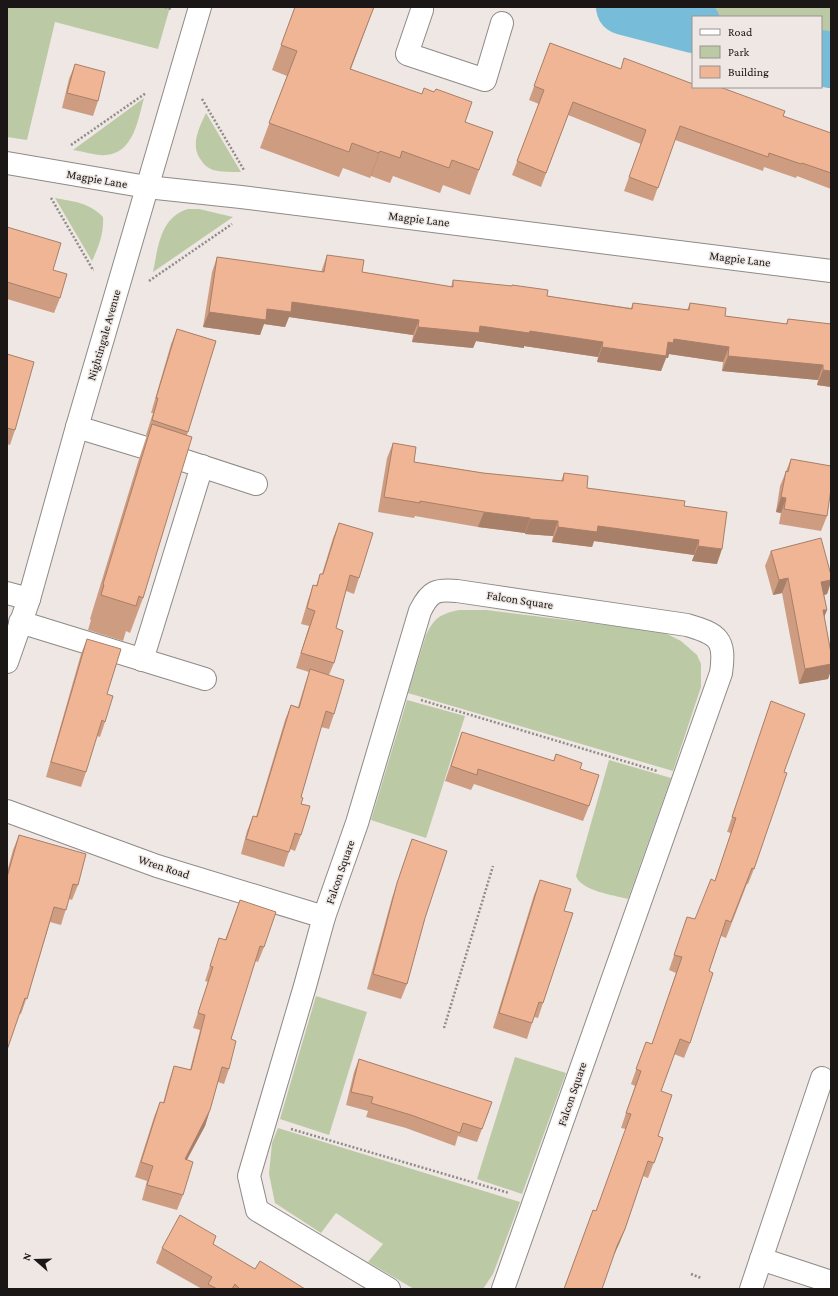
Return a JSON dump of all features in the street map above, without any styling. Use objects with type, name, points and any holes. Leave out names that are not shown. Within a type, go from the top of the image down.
[{"type":"street","name":"Nightingale Avenue","points":[[7,662],[29,599],[77,427],[200,7]]},
{"type":"street","points":[[422,7],[407,54],[485,80],[502,23]]},
{"type":"street","name":"Magpie Lane","points":[[7,163],[147,187],[241,197],[831,271]]},
{"type":"street","points":[[77,427],[256,484]]},
{"type":"street","points":[[142,660],[202,466]]},
{"type":"street","name":"Falcon Square","points":[[389,1289],[257,1210],[249,1176],[306,986],[324,917],[357,823],[420,611],[425,600],[432,593],[442,590],[687,625],[701,629],[712,635],[721,645],[723,651],[721,673],[504,1289]]},
{"type":"street","points":[[7,594],[29,599]]},
{"type":"street","points":[[20,622],[205,679]]},
{"type":"street","name":"Wren Road","points":[[7,811],[157,866],[324,917]]},
{"type":"street","points":[[751,1289],[822,1078]]},
{"type":"street","points":[[761,1258],[831,1282]]},
{"type":"path","points":[[65,150],[146,93]]},
{"type":"path","points":[[200,95],[246,173],[241,197]]},
{"type":"path","points":[[396,692],[683,779]]},
{"type":"path","points":[[444,1028],[493,866]]},
{"type":"path","points":[[265,1121],[534,1201]]},
{"type":"path","points":[[691,1274],[701,1278]]},
{"type":"green space","points":[[7,7],[170,7],[158,49],[55,22],[27,140],[7,137]]},
{"type":"green space","points":[[681,7],[831,7],[831,46],[822,44],[822,16],[715,16]]},
{"type":"green space","points":[[144,98],[137,125],[129,142],[123,148],[115,153],[106,155],[73,150]]},
{"type":"green space","points":[[206,113],[241,172],[223,172],[213,170],[206,166],[201,160],[196,148],[196,142],[198,131]]},
{"type":"green space","points":[[55,198],[86,205],[103,217],[103,229],[92,261]]},
{"type":"green space","points":[[188,209],[199,209],[233,217],[153,272],[159,244],[166,226],[171,219]]},
{"type":"green space","points":[[459,610],[486,610],[663,632],[681,641],[697,655],[701,664],[701,687],[673,771],[408,693],[426,635],[432,624],[442,615]]},
{"type":"green space","points":[[407,700],[465,716],[426,838],[371,820]]},
{"type":"green space","points":[[609,760],[671,778],[628,899],[591,889],[579,881],[576,876]]},
{"type":"green space","points":[[316,996],[367,1012],[329,1135],[280,1119]]},
{"type":"green space","points":[[515,1057],[566,1073],[522,1194],[477,1179]]},
{"type":"green space","points":[[278,1128],[520,1202],[493,1274],[483,1289],[414,1289],[368,1262],[383,1244],[336,1213],[321,1233],[275,1203],[269,1174],[272,1143]]},
{"type":"building","points":[[295,7],[374,7],[350,69],[422,94],[424,88],[434,92],[436,89],[472,102],[465,122],[493,132],[479,170],[452,160],[449,168],[402,151],[400,158],[380,151],[379,153],[352,143],[349,152],[269,123],[297,51],[281,45]]},
{"type":"building","points":[[550,43],[621,69],[624,58],[692,84],[692,88],[723,88],[785,111],[783,116],[831,133],[831,173],[769,153],[768,157],[680,126],[658,188],[629,177],[646,130],[573,102],[546,173],[517,161],[544,90],[534,86]]},
{"type":"building","points":[[75,64],[105,72],[98,101],[67,93]]},
{"type":"building","points":[[7,227],[61,243],[53,270],[67,274],[60,298],[7,282]]},
{"type":"building","points":[[327,255],[364,260],[362,272],[453,287],[453,280],[512,285],[548,290],[547,296],[632,309],[633,303],[689,310],[690,303],[726,308],[725,316],[787,324],[788,319],[831,324],[831,371],[823,370],[823,365],[728,356],[729,347],[674,339],[673,343],[668,342],[666,356],[602,347],[603,342],[530,331],[529,333],[480,326],[479,333],[418,327],[419,320],[292,302],[291,312],[267,309],[266,320],[209,312],[217,257],[324,272]]},
{"type":"building","points":[[177,329],[216,341],[188,432],[152,420],[158,398],[156,398]]},
{"type":"building","points":[[7,354],[34,362],[15,430],[7,428]]},
{"type":"building","points":[[152,424],[192,437],[143,598],[139,596],[136,606],[101,595],[103,584]]},
{"type":"building","points":[[393,443],[416,447],[414,462],[483,473],[563,481],[564,473],[588,476],[587,488],[685,501],[684,506],[727,512],[722,549],[698,546],[699,540],[598,526],[597,532],[558,527],[558,521],[530,519],[420,501],[420,503],[384,497]]},
{"type":"building","points":[[791,459],[831,466],[831,489],[827,516],[784,509],[786,498],[781,497],[786,471],[788,472]]},
{"type":"building","points":[[339,523],[373,533],[359,578],[350,575],[336,628],[343,631],[334,663],[301,653],[315,611],[307,608],[313,585],[317,586],[320,574],[323,574]]},
{"type":"building","points":[[821,538],[831,575],[831,580],[821,582],[827,610],[823,610],[831,653],[831,664],[805,669],[788,578],[779,580],[771,551]]},
{"type":"building","points":[[87,639],[121,649],[107,694],[113,696],[105,722],[102,720],[86,772],[51,762]]},
{"type":"building","points":[[310,669],[344,680],[334,714],[326,711],[301,797],[303,798],[301,804],[310,806],[301,835],[295,833],[289,852],[246,839],[253,816],[257,817],[291,705],[299,708]]},
{"type":"building","points":[[771,701],[805,714],[784,772],[787,773],[754,869],[752,868],[731,922],[726,920],[709,971],[713,973],[690,1043],[680,1039],[661,1091],[672,1095],[658,1136],[663,1138],[654,1163],[648,1161],[625,1229],[617,1246],[602,1289],[564,1289],[593,1210],[596,1211],[631,1114],[626,1113],[641,1071],[636,1069],[646,1042],[652,1044],[682,957],[674,955],[687,917],[695,919],[711,879],[715,881],[736,818],[732,817]]},
{"type":"building","points":[[462,732],[554,761],[556,754],[582,763],[580,769],[599,775],[589,806],[478,769],[477,775],[451,766]]},
{"type":"building","points":[[19,835],[86,854],[78,885],[73,884],[66,910],[54,907],[27,999],[25,998],[7,1050],[7,877]]},
{"type":"building","points":[[412,839],[447,851],[425,918],[407,984],[373,974],[397,883]]},
{"type":"building","points":[[540,880],[571,889],[564,911],[573,913],[543,1003],[539,1002],[532,1023],[499,1013]]},
{"type":"building","points":[[240,900],[276,912],[264,947],[260,946],[231,1039],[236,1041],[229,1069],[222,1067],[210,1110],[185,1159],[193,1162],[183,1195],[147,1185],[153,1166],[141,1162],[160,1102],[164,1103],[174,1066],[191,1070],[205,1015],[198,1013],[213,967],[210,966],[219,938],[226,940]]},
{"type":"building","points":[[359,1059],[492,1102],[482,1129],[463,1123],[460,1133],[411,1115],[371,1103],[373,1097],[351,1092]]},
{"type":"building","points":[[180,1215],[216,1236],[213,1244],[255,1269],[260,1261],[305,1289],[240,1289],[235,1284],[232,1289],[217,1289],[208,1284],[212,1277],[162,1248]]},
{"type":"waterway","points":[[624,7],[692,25]]},
{"type":"waterway","points":[[822,58],[831,60]]}]
